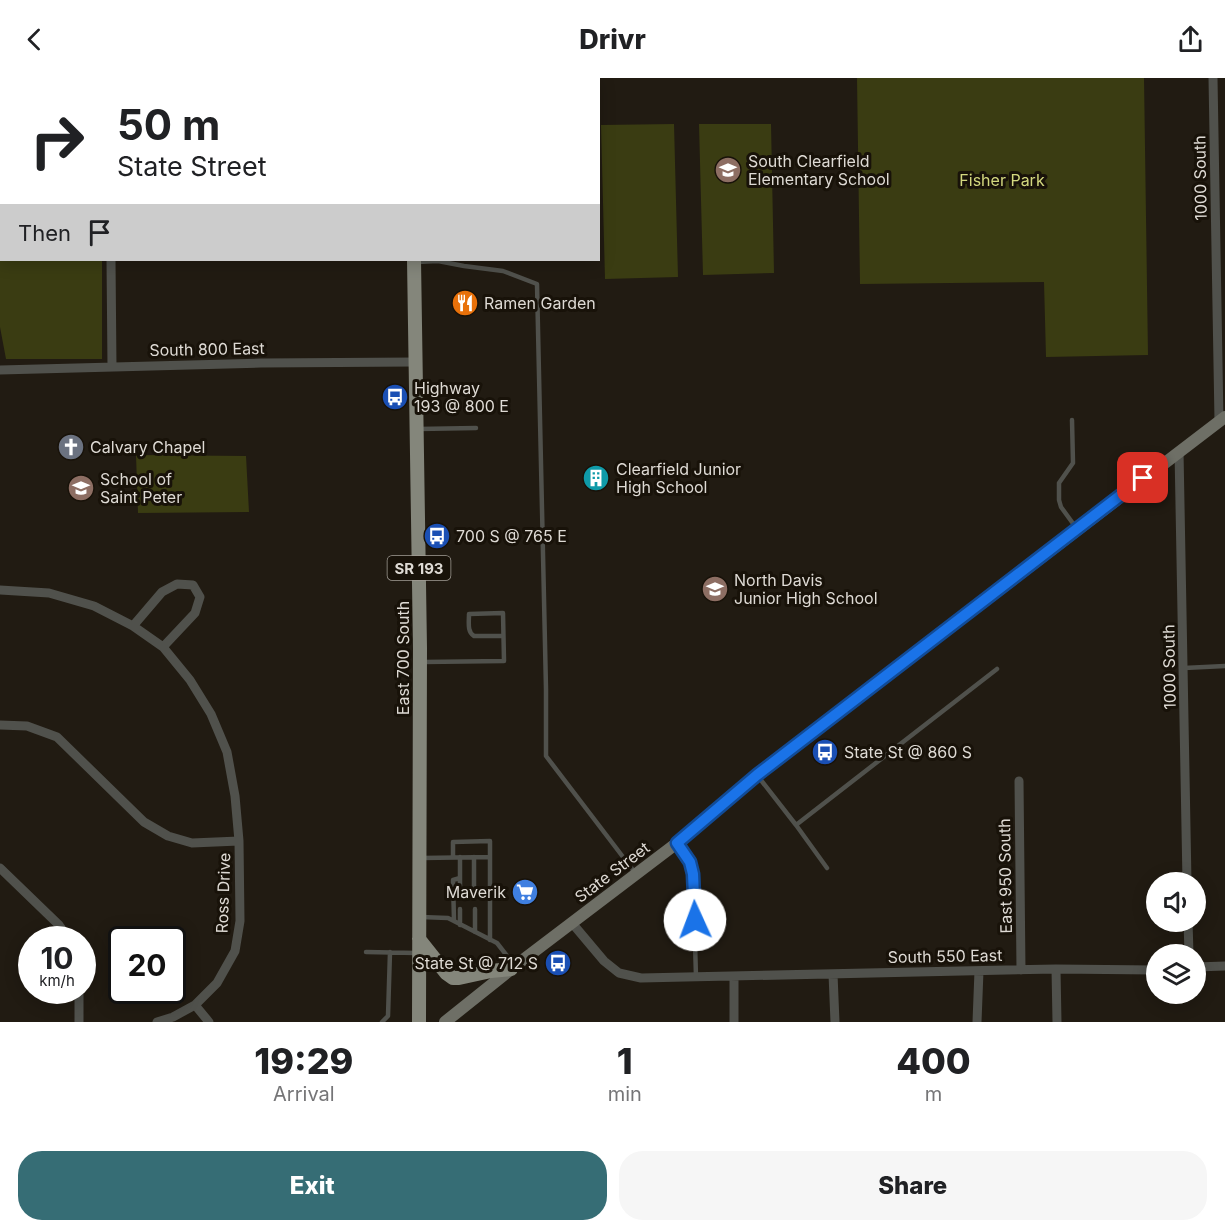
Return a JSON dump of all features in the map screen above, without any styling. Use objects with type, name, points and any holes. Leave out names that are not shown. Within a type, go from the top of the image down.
[{"type":"main road","name":"East 700 South","points":[[414,261],[420,662],[420,917]]},
{"type":"main road","name":"State Street","points":[[513,967],[677,843],[757,775],[1222,419]]},
{"type":"main road","name":"SR 193","points":[[419,1022],[420,917]]},
{"type":"main road","points":[[419,946],[450,976],[459,978],[495,975],[513,967]]},
{"type":"main road","points":[[446,1022],[495,975]]},
{"type":"street","name":"1000 South","points":[[1213,78],[1222,419]]},
{"type":"street","points":[[111,261],[112,367]]},
{"type":"street","name":"South 800 East","points":[[0,370],[261,363],[415,362]]},
{"type":"street","name":"1000 South","points":[[1179,451],[1187,872]]},
{"type":"street","points":[[133,626],[162,592],[177,584],[193,585],[200,597],[195,613],[163,647]]},
{"type":"street","name":"Ross Drive","points":[[0,590],[49,592],[94,606],[133,626],[163,647],[190,680],[210,714],[227,752],[235,796],[239,841],[240,921],[235,951],[217,983],[195,1005],[173,1017],[157,1022]]},
{"type":"street","points":[[0,725],[27,726],[57,737],[144,822],[168,836],[192,843],[239,841]]},
{"type":"street","name":"East 950 South","points":[[1019,781],[1022,970]]},
{"type":"street","points":[[0,868],[60,926]]},
{"type":"street","name":"South 550 East","points":[[572,923],[604,961],[620,974],[641,978],[1056,969],[1146,970]]},
{"type":"street","points":[[1206,967],[1225,966]]},
{"type":"street","points":[[1056,969],[1057,1022]]},
{"type":"street","points":[[977,1022],[979,971]]},
{"type":"street","points":[[833,974],[835,1022]]},
{"type":"street","points":[[734,976],[734,1022]]},
{"type":"street","points":[[79,1004],[79,1022]]},
{"type":"street","points":[[195,1005],[209,1022]]},
{"type":"lane","points":[[414,261],[438,261],[503,270],[537,284],[546,756],[636,874]]},
{"type":"lane","points":[[471,261],[471,267]]},
{"type":"lane","points":[[1072,420],[1072,463],[1059,483],[1059,500],[1061,507],[1077,529]]},
{"type":"lane","points":[[417,429],[476,428]]},
{"type":"lane","points":[[420,662],[504,660],[503,613],[469,614],[471,635],[503,636]]},
{"type":"lane","points":[[1184,668],[1225,666]]},
{"type":"lane","points":[[796,825],[997,669]]},
{"type":"lane","points":[[757,775],[827,868]]},
{"type":"lane","points":[[453,857],[453,842],[490,841],[490,940]]},
{"type":"lane","points":[[677,843],[690,862],[693,874],[696,976]]},
{"type":"lane","points":[[460,857],[460,891]]},
{"type":"lane","points":[[474,857],[474,891]]},
{"type":"lane","points":[[420,858],[490,857]]},
{"type":"lane","points":[[454,921],[453,880],[460,878]]},
{"type":"lane","points":[[460,909],[460,925]]},
{"type":"lane","points":[[475,909],[475,932]]},
{"type":"lane","points":[[420,917],[448,918],[497,943],[513,967]]},
{"type":"lane","points":[[366,952],[390,952],[419,946]]},
{"type":"lane","points":[[382,1022],[388,1016],[390,952]]},
{"type":"green space","name":"Fisher Park","points":[[857,78],[1144,78],[1148,355],[1046,357],[1044,282],[860,284]]},
{"type":"green space","points":[[674,124],[678,277],[605,279],[601,125]]},
{"type":"green space","points":[[699,124],[771,124],[774,273],[703,275]]},
{"type":"green space","points":[[0,261],[102,261],[102,359],[6,359],[0,327]]},
{"type":"green space","points":[[136,455],[246,456],[249,512],[138,513]]},
{"type":"place","name":"South Clearfield Elementary School","points":[[728,170]]},
{"type":"place","name":"Ramen Garden","points":[[465,303]]},
{"type":"place","name":"Highway 193 @ 800 E","points":[[395,397]]},
{"type":"place","name":"Calvary Chapel","points":[[71,447]]},
{"type":"place","name":"Clearfield Junior High School","points":[[596,478]]},
{"type":"place","name":"School of Saint Peter","points":[[81,488]]},
{"type":"place","name":"700 S @ 765 E","points":[[437,536]]},
{"type":"place","name":"North Davis Junior High School","points":[[715,589]]},
{"type":"place","name":"State St @ 860 S","points":[[825,752]]},
{"type":"place","name":"Maverik","points":[[525,892]]},
{"type":"place","name":"State St @ 712 S","points":[[558,963]]},
{"type":"route","points":[[695,920],[693,874],[690,862],[677,843],[757,775],[1143,478]]}]
